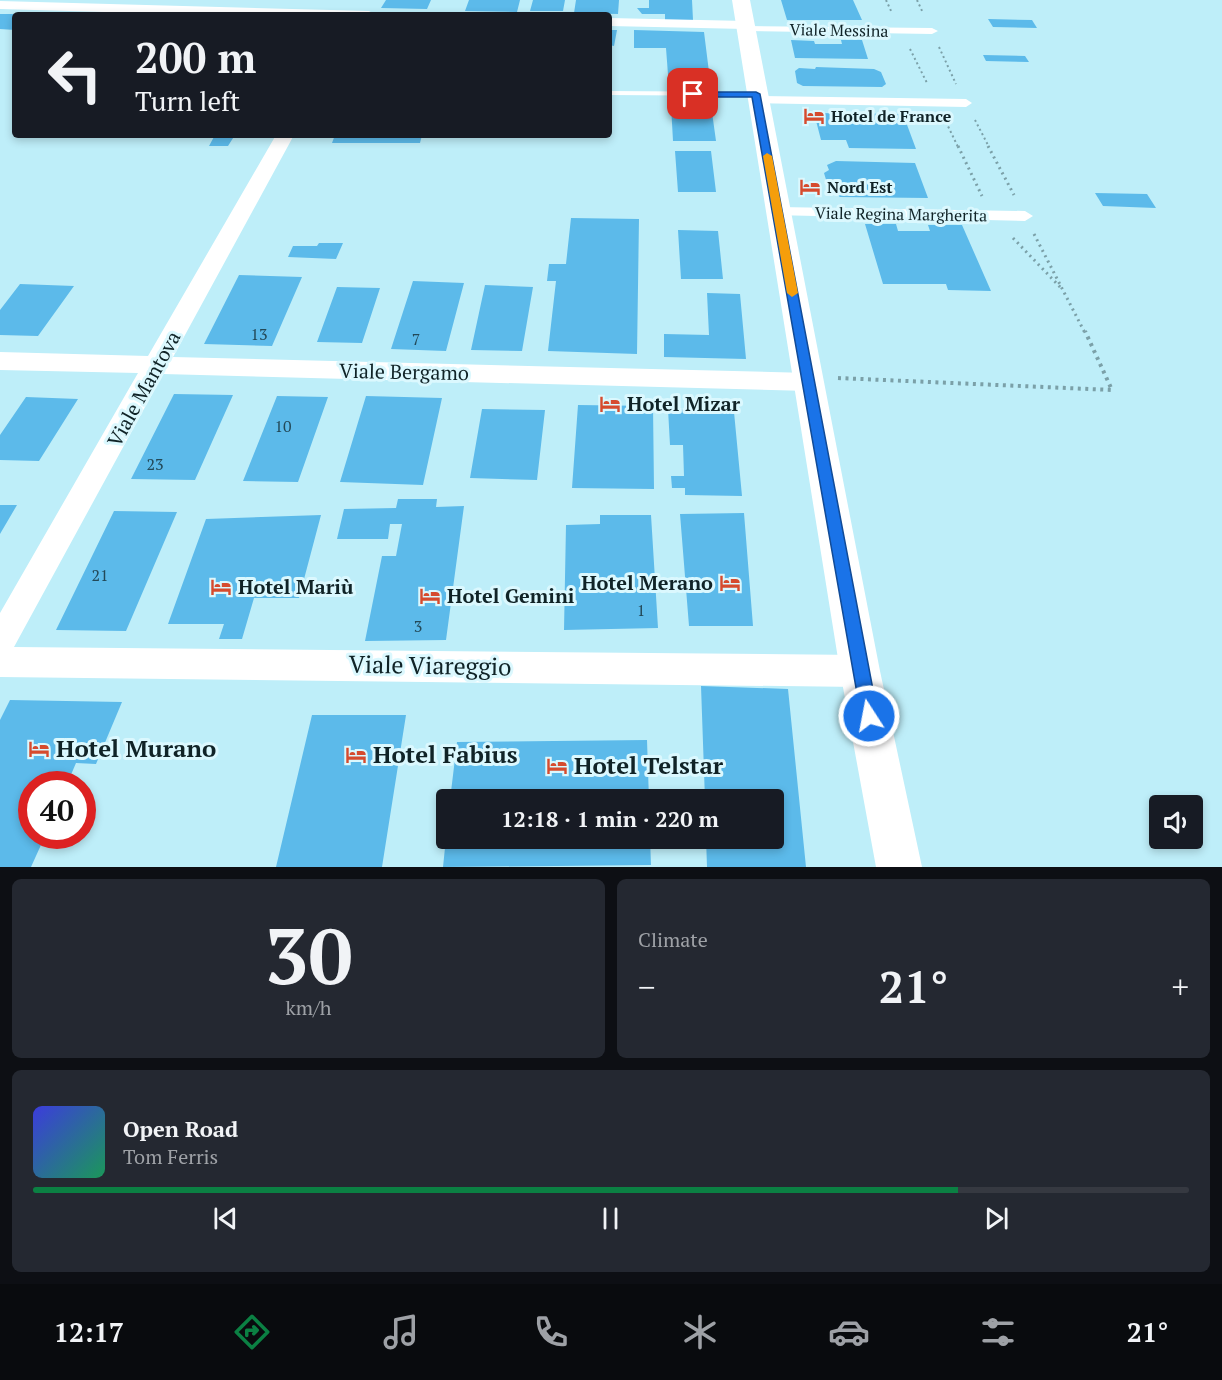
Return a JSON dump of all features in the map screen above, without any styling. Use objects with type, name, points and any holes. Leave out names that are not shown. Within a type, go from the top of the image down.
[{"type":"street","points":[[0,5],[245,12]]},
{"type":"street","points":[[745,18],[756,97],[860,671],[899,867]]},
{"type":"street","name":"Viale Messina","points":[[612,21],[745,18],[902,31],[932,31]]},
{"type":"street","points":[[756,97],[966,103]]},
{"type":"street","name":"Viale Mantova","points":[[0,642],[283,138]]},
{"type":"street","name":"Viale Regina Margherita","points":[[778,212],[1025,216]]},
{"type":"street","name":"Viale Bergamo","points":[[0,361],[808,380]]},
{"type":"street","name":"Viale Viareggio","points":[[0,662],[860,671]]},
{"type":"lane","points":[[612,93],[756,97]]},
{"type":"path","points":[[886,0],[992,215],[1065,293]]},
{"type":"path","points":[[808,380],[1112,390],[1025,216]]},
{"type":"building","points":[[386,0],[431,0],[427,9],[381,8]]},
{"type":"building","points":[[469,0],[520,0],[517,12],[465,11]]},
{"type":"building","points":[[533,0],[565,0],[563,11],[530,11]]},
{"type":"building","points":[[576,0],[619,0],[618,14],[574,12]]},
{"type":"building","points":[[649,0],[692,0],[693,20],[665,20],[665,14],[642,14],[637,8],[649,8]]},
{"type":"building","points":[[781,0],[853,0],[862,20],[787,20]]},
{"type":"building","points":[[0,14],[12,14],[12,30],[0,29]]},
{"type":"building","points":[[988,19],[1032,20],[1037,28],[993,27]]},
{"type":"building","points":[[612,30],[617,30],[614,46],[612,46]]},
{"type":"building","points":[[634,30],[704,32],[711,88],[669,88],[666,48],[634,48]]},
{"type":"building","points":[[791,40],[814,41],[815,44],[842,44],[841,40],[862,40],[868,59],[795,58]]},
{"type":"building","points":[[983,55],[1025,56],[1029,62],[986,61]]},
{"type":"building","points":[[816,67],[874,69],[881,72],[886,84],[882,87],[803,86],[797,83],[795,71],[799,68],[815,69]]},
{"type":"building","points":[[671,105],[711,105],[716,141],[673,141]]},
{"type":"building","points":[[814,113],[903,114],[916,149],[849,148],[846,140],[821,140]]},
{"type":"building","points":[[213,138],[233,138],[228,146],[209,146]]},
{"type":"building","points":[[334,138],[421,138],[420,143],[332,143]]},
{"type":"building","points":[[675,151],[711,151],[716,192],[678,192]]},
{"type":"building","points":[[836,161],[915,163],[928,198],[840,197],[835,193],[833,185],[827,183],[824,173],[829,170],[827,165]]},
{"type":"building","points":[[1095,193],[1147,194],[1156,208],[1103,206]]},
{"type":"building","points":[[571,218],[639,219],[637,354],[548,351],[556,281],[547,281],[549,264],[566,264]]},
{"type":"building","points":[[865,224],[896,224],[898,231],[930,231],[928,225],[962,225],[991,291],[948,290],[946,284],[883,284]]},
{"type":"building","points":[[678,230],[718,231],[723,279],[681,279]]},
{"type":"building","points":[[319,243],[343,243],[336,259],[288,257],[293,246],[317,246]]},
{"type":"building","points":[[239,275],[302,277],[272,346],[204,344]]},
{"type":"building","points":[[413,281],[464,283],[446,351],[391,349]]},
{"type":"building","points":[[20,284],[74,286],[38,336],[0,335],[0,310]]},
{"type":"building","points":[[485,285],[533,287],[522,351],[471,350]]},
{"type":"building","points":[[337,287],[380,288],[362,343],[317,342]]},
{"type":"building","points":[[707,293],[740,294],[746,359],[664,357],[664,334],[709,335]]},
{"type":"building","points":[[174,394],[233,395],[195,480],[131,479]]},
{"type":"building","points":[[277,396],[328,397],[298,482],[243,481]]},
{"type":"building","points":[[366,396],[442,398],[423,485],[340,482]]},
{"type":"building","points":[[26,397],[78,399],[39,461],[0,460],[0,435]]},
{"type":"building","points":[[578,405],[653,406],[654,489],[572,488]]},
{"type":"building","points":[[482,409],[545,410],[537,480],[470,478]]},
{"type":"building","points":[[668,409],[734,412],[742,496],[685,495],[685,488],[672,488],[671,476],[684,476],[683,445],[670,445]]},
{"type":"building","points":[[398,499],[437,499],[436,507],[464,506],[446,640],[365,641],[382,556],[396,556],[402,524],[390,524],[388,539],[337,539],[344,509],[396,508]]},
{"type":"building","points":[[0,505],[17,505],[0,534]]},
{"type":"building","points":[[114,511],[177,512],[126,631],[56,630]]},
{"type":"building","points":[[744,513],[753,626],[689,626],[680,514]]},
{"type":"building","points":[[321,515],[299,598],[254,598],[242,639],[219,639],[224,624],[168,624],[206,519]]},
{"type":"building","points":[[600,515],[651,515],[658,628],[564,630],[566,525],[600,524]]},
{"type":"building","points":[[701,686],[788,689],[806,867],[707,867],[706,849],[784,849],[784,789],[705,789]]},
{"type":"building","points":[[10,700],[122,702],[96,764],[76,763],[73,771],[18,771],[18,849],[39,849],[31,867],[0,867],[0,720]]},
{"type":"building","points":[[312,715],[406,715],[382,867],[276,867]]},
{"type":"building","points":[[647,740],[649,789],[451,789],[457,742]]},
{"type":"building","points":[[445,849],[650,849],[651,865],[443,867]]},
{"type":"slow traffic","points":[[767,156],[792,293]]},
{"type":"place","name":"Hotel de France","points":[[814,116]]},
{"type":"place","name":"Nord Est","points":[[810,187]]},
{"type":"place","name":"Hotel Mizar","points":[[610,404]]},
{"type":"place","name":"Hotel Merano","points":[[730,583]]},
{"type":"place","name":"Hotel Mariù","points":[[221,587]]},
{"type":"place","name":"Hotel Gemini","points":[[430,596]]},
{"type":"place","name":"Hotel Murano","points":[[39,749]]},
{"type":"place","name":"Hotel Fabius","points":[[356,755]]},
{"type":"place","name":"Hotel Telstar","points":[[557,766]]},
{"type":"route","points":[[693,94],[756,94],[869,716]]}]
